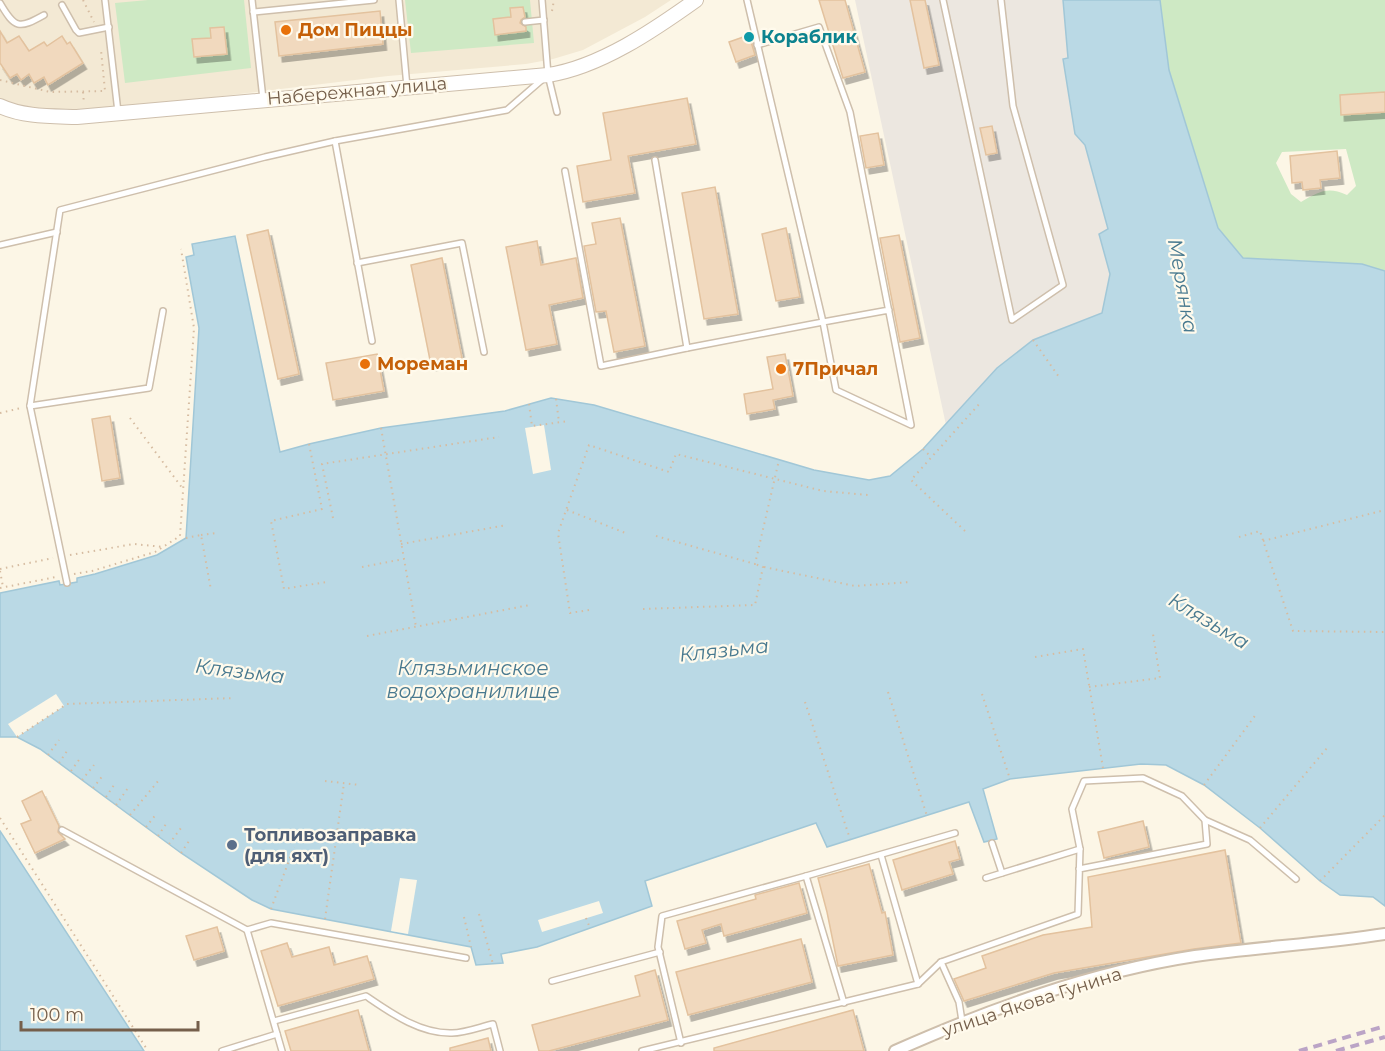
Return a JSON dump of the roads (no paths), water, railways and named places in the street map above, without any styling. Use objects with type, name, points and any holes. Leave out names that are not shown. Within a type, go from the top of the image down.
[{"type":"street","name":"Набережная улица","points":[[3,109],[38,115],[77,117],[548,75],[576,69],[602,57],[666,21],[696,0]]},
{"type":"street","name":"улица Якова Гунина","points":[[895,1051],[962,1021],[1078,983],[1194,957],[1379,935]]},
{"type":"lane","points":[[105,0],[118,114]]},
{"type":"lane","points":[[252,0],[263,99]]},
{"type":"lane","points":[[253,12],[374,0]]},
{"type":"lane","points":[[399,0],[406,87]]},
{"type":"lane","points":[[542,0],[548,75],[557,112]]},
{"type":"lane","points":[[747,0],[757,45],[824,322],[836,390],[911,425],[850,112],[819,27],[757,45]]},
{"type":"lane","points":[[943,0],[1012,320],[1063,285],[1013,106],[1001,0]]},
{"type":"lane","points":[[0,3],[11,21],[18,25],[26,25],[44,15]]},
{"type":"lane","points":[[62,5],[79,33],[109,27]]},
{"type":"lane","points":[[525,22],[544,20]]},
{"type":"lane","points":[[68,583],[30,406],[60,210],[335,141],[507,110],[548,75]]},
{"type":"lane","points":[[335,141],[372,340]]},
{"type":"lane","points":[[655,159],[687,348]]},
{"type":"lane","points":[[565,171],[601,366],[889,310]]},
{"type":"lane","points":[[0,245],[57,232]]},
{"type":"lane","points":[[357,263],[462,243],[484,352]]},
{"type":"lane","points":[[30,406],[149,388],[163,311]]},
{"type":"lane","points":[[642,1051],[918,984],[941,962],[1078,914],[1080,849],[1072,809],[1084,781],[1143,778],[1182,796],[1205,820],[1250,840],[1296,879]]},
{"type":"lane","points":[[1079,869],[1207,844],[1205,820]]},
{"type":"lane","points":[[62,830],[247,930],[271,923],[466,958]]},
{"type":"lane","points":[[681,1043],[658,947],[662,916],[955,833]]},
{"type":"lane","points":[[992,843],[1002,873]]},
{"type":"lane","points":[[986,879],[1080,849]]},
{"type":"lane","points":[[881,855],[918,984]]},
{"type":"lane","points":[[806,876],[844,1003]]},
{"type":"lane","points":[[247,930],[282,1051]]},
{"type":"lane","points":[[552,981],[660,952]]},
{"type":"lane","points":[[941,962],[959,1002],[962,1021]]},
{"type":"lane","points":[[274,1021],[366,996],[399,1018],[431,1031],[453,1034],[494,1024],[500,1051]]},
{"type":"lane","points":[[222,1051],[277,1034]]},
{"type":"water","name":"Клязьминское водохранилище","points":[[1063,0],[1160,0],[1169,70],[1218,228],[1243,258],[1362,264],[1385,271],[1385,906],[1373,897],[1340,895],[1204,785],[1166,765],[1141,764],[1010,779],[983,789],[997,839],[984,842],[969,802],[827,847],[816,823],[645,881],[652,906],[537,947],[501,954],[503,963],[476,965],[471,947],[271,909],[252,900],[181,853],[40,749],[17,737],[0,737],[0,593],[59,581],[60,585],[77,582],[77,578],[157,555],[186,538],[199,328],[186,257],[194,255],[192,244],[235,236],[280,452],[381,428],[505,411],[551,398],[594,405],[814,470],[869,480],[890,476],[923,449],[997,368],[1033,340],[1102,313],[1110,274],[1099,234],[1108,229],[1085,145],[1075,134],[1063,59],[1068,58]]},
{"type":"water","points":[[0,831],[144,1051],[0,1051]]},
{"type":"railway","points":[[1299,1051],[1385,1026]]},
{"type":"railway","points":[[1336,1051],[1385,1037]]},
{"type":"place","name":"Дом Пиццы","points":[[286,30]]},
{"type":"place","name":"Кораблик","points":[[749,37]]},
{"type":"place","name":"Мореман","points":[[365,364]]},
{"type":"place","name":"7Причал","points":[[781,369]]},
{"type":"place","name":"Топливозаправка (для яхт)","points":[[232,845]]},
{"type":"water label","name":"Мерянка","points":[[1183,286]]},
{"type":"water label","name":"Клязьма","points":[[1209,621]]},
{"type":"water label","name":"Клязьма","points":[[724,650]]},
{"type":"water label","name":"Клязьма","points":[[240,671]]}]
